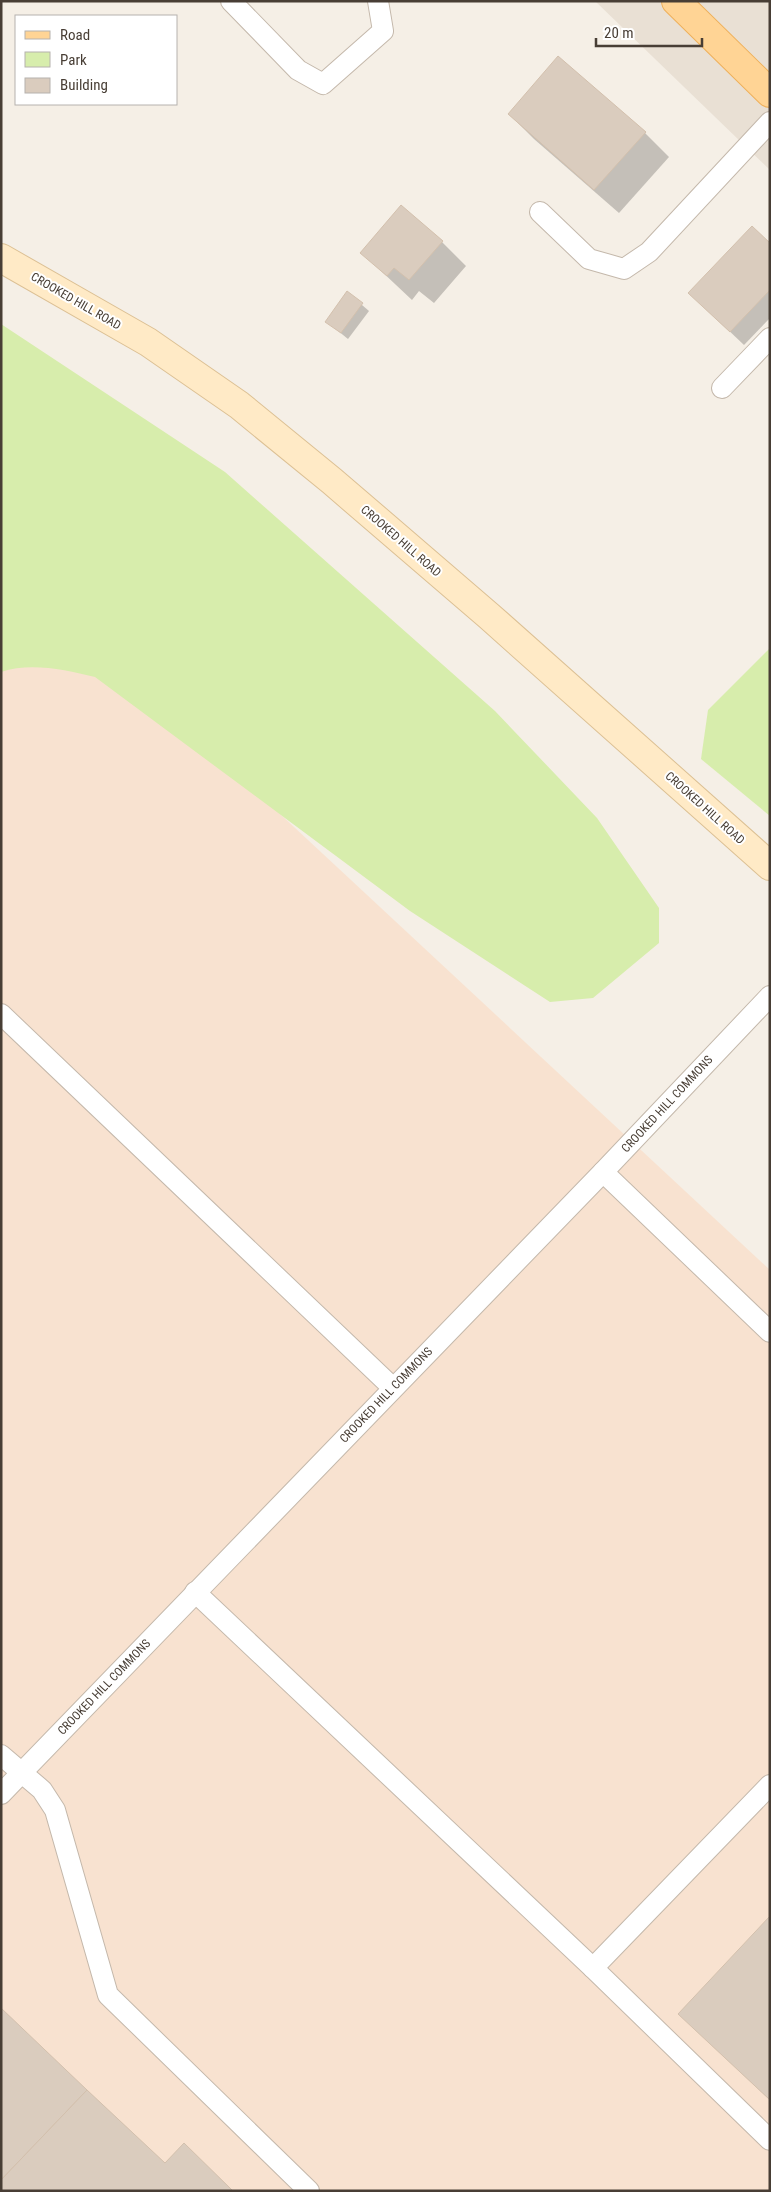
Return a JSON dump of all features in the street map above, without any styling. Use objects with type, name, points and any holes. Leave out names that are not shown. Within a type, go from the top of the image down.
[{"type":"main road","points":[[676,1],[770,93]]},
{"type":"main road","name":"CROOKED HILL ROAD","points":[[1,258],[148,342],[239,405],[332,481],[489,616],[770,866]]},
{"type":"lane","points":[[232,1],[298,70],[323,84],[384,31],[378,1]]},
{"type":"lane","points":[[540,212],[589,259],[624,270],[649,252],[770,122]]},
{"type":"lane","points":[[722,388],[770,338]]},
{"type":"lane","name":"CROOKED HILL COMMONS","points":[[1,1794],[603,1172],[770,996]]},
{"type":"lane","points":[[1,1014],[393,1388]]},
{"type":"lane","points":[[603,1172],[770,1332]]},
{"type":"lane","points":[[195,1592],[593,1968],[770,2140]]},
{"type":"lane","points":[[1,1755],[42,1790],[55,1810],[108,1995],[309,2191]]},
{"type":"lane","points":[[593,1968],[770,1784]]},
{"type":"shaded area","points":[[595,1],[770,1],[770,170]]},
{"type":"shaded area","points":[[1,605],[62,611],[770,1270],[770,2191],[1,2191]]},
{"type":"green space","points":[[1,324],[225,472],[495,711],[597,818],[659,908],[659,943],[593,998],[550,1002],[410,911],[95,677],[36,667],[1,672]]},
{"type":"green space","points":[[770,648],[770,816],[701,759],[708,710]]},
{"type":"building","points":[[558,56],[646,132],[594,190],[508,114]]},
{"type":"building","points":[[401,205],[443,241],[409,280],[394,268],[387,276],[360,253]]},
{"type":"building","points":[[752,226],[770,243],[770,290],[730,332],[688,293]]},
{"type":"building","points":[[347,291],[363,303],[341,333],[325,322]]},
{"type":"building","points":[[770,1916],[770,2100],[678,2014]]},
{"type":"building","points":[[1,2008],[87,2090],[1,2180]]},
{"type":"building","points":[[87,2090],[165,2163],[184,2143],[233,2191],[1,2191],[1,2180]]}]
